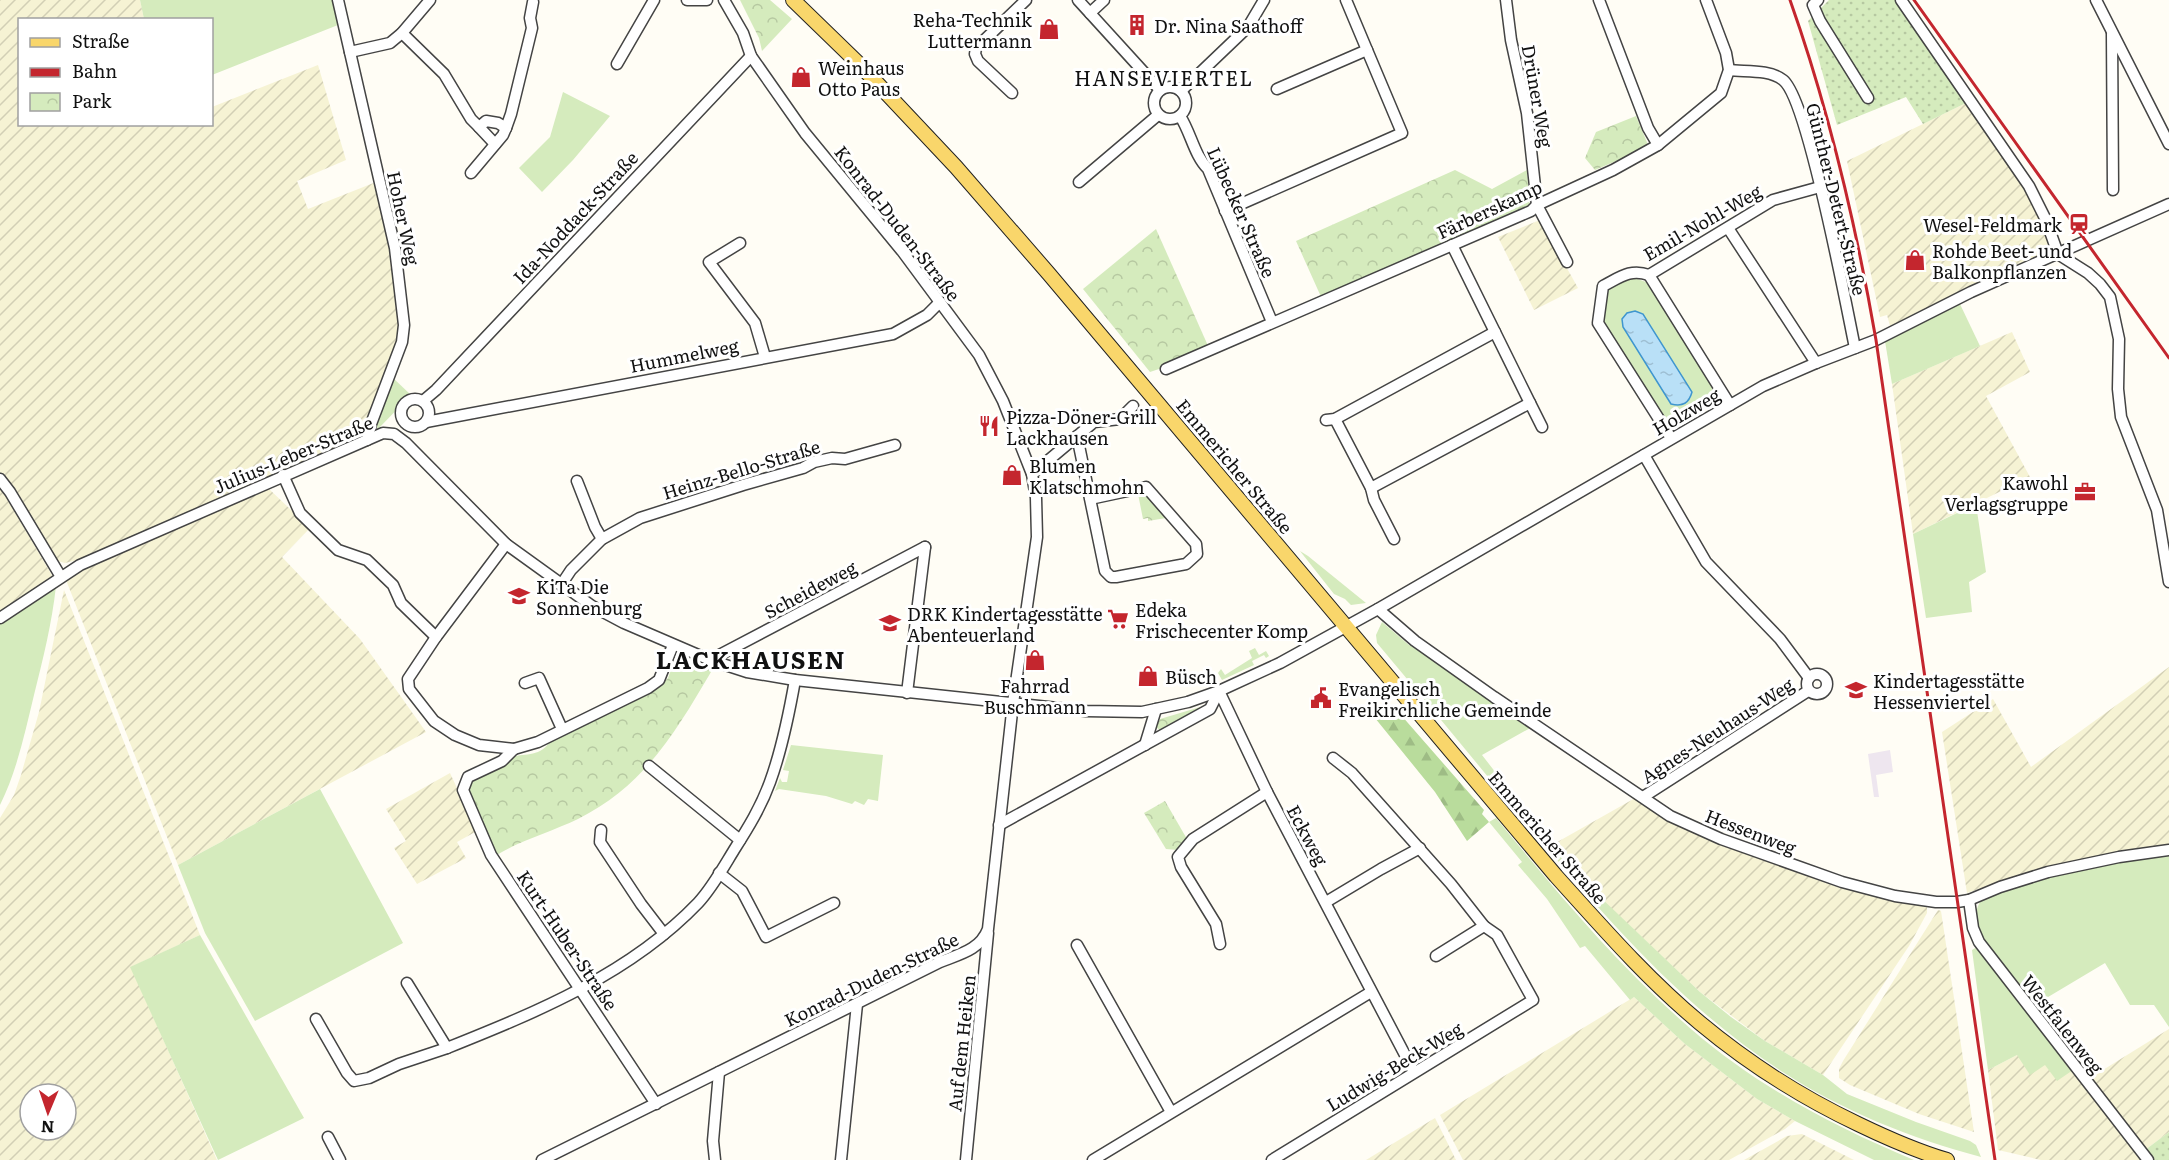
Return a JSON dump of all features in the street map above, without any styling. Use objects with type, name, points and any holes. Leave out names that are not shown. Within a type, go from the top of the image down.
[{"type":"main road","name":"Emmericher Straße","points":[[794,0],[865,70],[964,176],[1071,299],[1556,876],[1638,965],[1700,1023],[1777,1079],[1834,1112],[1930,1155],[1947,1160]]},
{"type":"street","name":"Hoher Weg","points":[[338,0],[395,248],[404,325],[402,342],[367,440]]},
{"type":"street","points":[[350,52],[390,44],[430,0]]},
{"type":"street","points":[[617,64],[654,0]]},
{"type":"street","points":[[687,0],[707,0]]},
{"type":"street","name":"Konrad-Duden-Straße","points":[[542,1160],[940,962],[973,949],[985,938],[988,929],[1013,704],[1037,537],[1036,498],[1032,474],[1003,401],[979,355],[902,250],[806,133],[751,56],[742,33],[724,0]]},
{"type":"street","points":[[1012,93],[978,61],[975,54],[976,48],[1026,0]]},
{"type":"street","points":[[1078,0],[1160,90]]},
{"type":"street","points":[[1089,13],[1104,0]]},
{"type":"street","points":[[1180,117],[1165,119],[1158,115],[1153,102],[1160,90],[1171,86],[1181,91],[1248,27],[1264,0]]},
{"type":"street","points":[[1225,211],[1402,133],[1346,0]]},
{"type":"street","name":"Drüner Weg","points":[[1506,0],[1511,40],[1527,113],[1537,205],[1567,262]]},
{"type":"street","points":[[1599,0],[1648,128],[1658,145]]},
{"type":"street","points":[[1706,0],[1726,52],[1729,70]]},
{"type":"street","points":[[1818,0],[1813,5],[1820,21],[1868,98]]},
{"type":"street","points":[[1901,0],[2029,186],[2046,220],[2058,254],[2088,273],[2110,297],[2119,339],[2118,389],[2121,417],[2157,510],[2169,582]]},
{"type":"street","points":[[2096,0],[2165,126],[2169,144]]},
{"type":"street","points":[[471,173],[503,135],[511,114],[532,28],[530,18],[532,1]]},
{"type":"street","points":[[2112,31],[2113,190]]},
{"type":"street","points":[[402,33],[444,74],[475,123],[495,144]]},
{"type":"street","points":[[1277,89],[1366,50]]},
{"type":"street","name":"Ida-Noddack-Straße","points":[[426,422],[417,427],[411,427],[402,418],[401,412],[405,403],[414,399],[423,400],[435,390],[751,56]]},
{"type":"street","name":"Färberskamp","points":[[1166,369],[1531,211],[1537,205],[1613,170],[1658,145],[1721,93],[1729,70]]},
{"type":"street","name":"Günther-Detert-Straße","points":[[1729,70],[1772,75],[1788,85],[1797,103],[1820,187],[1855,348]]},
{"type":"street","name":"Lübecker Straße","points":[[1181,91],[1186,99],[1185,109],[1180,117],[1187,127],[1201,163],[1208,169],[1272,322]]},
{"type":"street","points":[[1079,182],[1158,115]]},
{"type":"street","points":[[475,123],[498,123],[506,128]]},
{"type":"street","name":"Emil-Nohl-Weg","points":[[1671,438],[1598,323],[1603,286],[1630,273],[1640,271],[1649,275],[1773,200],[1820,187]]},
{"type":"street","name":"Holzweg","points":[[1345,626],[1763,386],[1876,340],[1971,292],[2169,204]]},
{"type":"street","points":[[1728,228],[1816,363]]},
{"type":"street","points":[[740,243],[709,262],[755,323],[765,357]]},
{"type":"street","points":[[1452,245],[1542,427]]},
{"type":"street","points":[[1649,275],[1730,405]]},
{"type":"street","name":"Hummelweg","points":[[426,422],[893,334],[927,315],[940,302]]},
{"type":"street","points":[[1394,539],[1374,500],[1371,488],[1331,419],[1495,332]]},
{"type":"street","points":[[423,400],[430,415],[426,422]]},
{"type":"street","points":[[1371,488],[1530,403]]},
{"type":"street","points":[[1032,474],[1094,422],[1120,419],[1133,406]]},
{"type":"street","name":"Julius-Leber-Straße","points":[[0,618],[80,566],[382,433],[394,434],[406,443],[506,544],[592,606],[673,645],[747,672],[795,680],[1013,704],[1086,711],[1142,712],[1188,702],[1219,691],[1263,672],[1345,626]]},
{"type":"street","points":[[1077,436],[1090,499],[1105,571],[1111,577],[1186,564],[1197,554],[1196,544],[1146,487],[1090,499]]},
{"type":"street","name":"Heinz-Bello-Straße","points":[[561,585],[571,570],[602,539],[640,518],[803,468],[814,462],[845,459],[895,445]]},
{"type":"street","name":"Agnes-Neuhaus-Weg","points":[[1644,455],[1706,562],[1780,639],[1809,678]]},
{"type":"street","points":[[283,475],[300,513],[338,550],[367,560],[393,585],[401,603],[436,637]]},
{"type":"street","points":[[0,479],[61,577]]},
{"type":"street","points":[[577,481],[602,539]]},
{"type":"street","points":[[506,544],[436,637],[408,679],[409,688],[434,721],[455,735],[479,745],[514,749],[538,742],[648,688],[659,680],[673,645]]},
{"type":"street","name":"Scheideweg","points":[[710,660],[925,547],[907,693]]},
{"type":"street","name":"Hessenweg","points":[[1378,609],[1415,641],[1670,816],[1721,839],[1842,882],[1917,899],[1957,902],[1969,900],[2000,887],[2048,872],[2118,857],[2169,850]]},
{"type":"street","name":"Agnes-Neuhaus-Weg","points":[[1815,674],[1822,675],[1827,683],[1826,690],[1820,694],[1808,691],[1806,684],[1809,678],[1815,674]]},
{"type":"street","points":[[525,683],[539,678],[562,729]]},
{"type":"street","points":[[315,1019],[354,1081],[369,1078],[399,1064],[447,1048],[518,1019],[627,963],[664,934],[699,901],[753,820],[770,782],[787,722],[795,680]]},
{"type":"street","points":[[999,825],[1210,709],[1219,691]]},
{"type":"street","name":"Eckweg","points":[[1219,691],[1267,792],[1414,1072]]},
{"type":"street","name":"Agnes-Neuhaus-Weg","points":[[1643,798],[1808,691]]},
{"type":"street","points":[[1145,745],[1156,709]]},
{"type":"street","name":"Kurt-Huber-Straße","points":[[514,749],[502,761],[468,777],[463,790],[491,855],[656,1104]]},
{"type":"street","points":[[1334,758],[1352,773],[1420,848],[1484,926],[1436,956]]},
{"type":"street","points":[[649,766],[740,840]]},
{"type":"street","points":[[1220,944],[1216,924],[1181,867],[1179,857],[1193,839],[1267,792]]},
{"type":"street","points":[[601,830],[600,842],[664,934]]},
{"type":"street","points":[[1326,902],[1420,848]]},
{"type":"street","points":[[719,873],[742,891],[766,937],[834,903]]},
{"type":"street","name":"Westfalenweg","points":[[1969,900],[1973,928],[1979,942],[2148,1160]]},
{"type":"street","name":"Ludwig-Beck-Weg","points":[[1272,1160],[1533,1000],[1497,936],[1484,926]]},
{"type":"street","name":"Auf dem Heiken","points":[[966,1160],[988,929]]},
{"type":"street","points":[[1077,945],[1171,1113]]},
{"type":"street","points":[[407,983],[447,1048]]},
{"type":"street","points":[[1093,1160],[1371,992]]},
{"type":"street","points":[[841,1160],[857,1004]]},
{"type":"street","points":[[715,1160],[713,1141],[719,1072]]},
{"type":"street","points":[[328,1137],[340,1160]]},
{"type":"shaded area","points":[[0,0],[140,0],[144,18],[18,18],[18,126],[213,126],[213,107],[318,65],[346,160],[297,181],[308,209],[376,182],[393,254],[401,333],[364,436],[78,560],[65,563],[54,560],[0,474]]},
{"type":"shaded area","points":[[1968,102],[2037,208],[2053,252],[1890,326],[1887,315],[1880,317],[1847,161]]},
{"type":"shaded area","points":[[1540,220],[1578,288],[1534,310],[1498,237]]},
{"type":"shaded area","points":[[2012,332],[2030,372],[1986,396],[2030,477],[1913,534],[1892,384]]},
{"type":"shaded area","points":[[0,487],[53,577],[0,612]]},
{"type":"shaded area","points":[[268,488],[310,528],[282,557],[360,639],[426,732],[178,865],[66,580],[84,568]]},
{"type":"shaded area","points":[[64,590],[200,935],[131,967],[217,1160],[0,1160],[0,818],[14,795],[39,712]]},
{"type":"shaded area","points":[[2169,667],[2169,845],[2045,867],[1967,893],[1942,732],[1993,699],[2031,767]]},
{"type":"shaded area","points":[[1890,750],[1893,772],[1876,775],[1879,797],[1874,797],[1868,754]]},
{"type":"shaded area","points":[[450,773],[477,831],[457,842],[466,858],[417,884],[394,848],[406,841],[386,809]]},
{"type":"shaded area","points":[[1637,797],[1667,820],[1719,844],[1840,888],[1927,907],[1927,913],[1909,946],[1823,1075],[1765,1041],[1700,992],[1598,896],[1552,845]]},
{"type":"shaded area","points":[[1938,910],[1941,911],[1974,1132],[1919,1114],[1850,1085],[1839,1078],[1839,1069],[1843,1061]]},
{"type":"shaded area","points":[[1634,997],[1685,1044],[1757,1099],[1795,1121],[1785,1129],[1729,1160],[1463,1160],[1440,1115]]},
{"type":"shaded area","points":[[2169,1029],[2169,1132],[2145,1150],[2090,1078]]},
{"type":"shaded area","points":[[2017,1055],[2073,1070],[2142,1160],[2041,1160],[1998,1150],[1988,1070]]},
{"type":"shaded area","points":[[1435,1118],[1456,1160],[1366,1160]]},
{"type":"shaded area","points":[[1802,1134],[1854,1160],[1744,1160],[1787,1136]]},
{"type":"green space","points":[[140,0],[333,0],[338,25],[213,75],[213,18],[144,18]]},
{"type":"green space","points":[[740,0],[770,0],[792,19],[762,51],[759,38]]},
{"type":"green space","points":[[1829,0],[1897,0],[1968,102],[1923,124],[1906,97],[1837,125],[1808,21]]},
{"type":"green space","points":[[563,92],[610,116],[542,192],[519,168],[550,137]]},
{"type":"green space","points":[[1636,116],[1649,147],[1595,170],[1585,158],[1596,132]]},
{"type":"green space","points":[[1455,170],[1492,189],[1527,170],[1530,209],[1322,299],[1296,241]]},
{"type":"green space","points":[[1156,229],[1209,348],[1150,372],[1083,289]]},
{"type":"green space","points":[[1632,277],[1646,282],[1718,393],[1716,402],[1675,426],[1668,424],[1600,321],[1606,289]]},
{"type":"green space","points":[[1959,302],[1980,346],[1892,384],[1885,341]]},
{"type":"green space","points":[[393,378],[411,395],[378,429],[375,425]]},
{"type":"green space","points":[[1144,493],[1166,518],[1148,521],[1148,518],[1143,519],[1138,494]]},
{"type":"green space","points":[[1976,504],[1986,572],[1969,582],[1972,612],[1926,618],[1913,534]]},
{"type":"green space","points":[[1300,551],[1366,603],[1351,605],[1334,594]]},
{"type":"green space","points":[[56,586],[47,641],[24,737],[0,805],[0,623]]},
{"type":"green space","points":[[1382,622],[1409,645],[1424,652],[1532,727],[1482,755],[1552,845],[1598,895],[1700,992],[1765,1041],[1823,1075],[1847,1094],[1970,1141],[1976,1145],[1981,1157],[1903,1132],[1828,1099],[1781,1071],[1709,1017],[1613,924],[1525,822],[1377,643],[1376,635]]},
{"type":"green space","points":[[1255,648],[1259,655],[1266,651],[1269,656],[1266,658],[1264,655],[1252,661],[1254,665],[1222,680],[1218,673],[1221,669],[1225,675],[1252,658],[1249,651]]},
{"type":"green space","points":[[677,654],[695,660],[692,663],[715,670],[711,672],[670,737],[640,774],[601,806],[578,819],[515,845],[495,856],[469,791],[471,781],[502,760],[540,751],[550,742],[657,689],[668,678]]},
{"type":"green space","points":[[1207,705],[1163,733],[1156,727],[1160,719]]},
{"type":"green space","points":[[1394,707],[1484,810],[1482,814],[1489,822],[1467,841],[1435,792],[1375,718]]},
{"type":"green space","points":[[791,745],[883,755],[878,801],[868,799],[864,805],[855,801],[852,804],[826,796],[779,789],[775,791],[780,778],[782,782],[787,782],[789,771],[783,770]]},
{"type":"green space","points":[[320,789],[403,943],[255,1021],[205,933],[178,865]]},
{"type":"green space","points":[[1165,801],[1187,839],[1178,850],[1166,849],[1144,813]]},
{"type":"green space","points":[[1496,818],[1565,901],[1613,954],[1664,1005],[1716,1050],[1797,1104],[1855,1134],[1914,1160],[1874,1160],[1795,1121],[1757,1099],[1685,1044],[1634,997],[1630,1000],[1585,946],[1580,948],[1547,899],[1518,865],[1522,862],[1489,822]]},
{"type":"green space","points":[[2169,855],[2169,1027],[2154,1005],[2130,1005],[2105,963],[2033,1006],[1995,958],[1979,928],[1976,915],[1980,903],[1986,897],[2049,876],[2118,862]]},
{"type":"green space","points":[[200,935],[304,1118],[218,1160],[130,967]]},
{"type":"green space","points":[[1977,947],[2073,1070],[2057,1081],[2045,1065],[2030,1075],[2017,1055],[1988,1070],[1972,950]]},
{"type":"green space","points":[[2169,1132],[2169,1160],[2153,1160],[2145,1150]]},
{"type":"water","points":[[1635,311],[1643,314],[1692,392],[1685,403],[1671,404],[1623,327],[1622,319],[1627,313]]},
{"type":"railway","points":[[1790,0],[1817,83],[1840,168],[1860,254],[1876,340],[1995,1160]]},
{"type":"railway","points":[[1914,0],[2169,358]]},
{"type":"place","name":"Dr. Nina Saathoff","points":[[1137,25]]},
{"type":"place","name":"Reha-Technik Luttermann","points":[[1049,29]]},
{"type":"place","name":"Weinhaus Otto Paus","points":[[801,77]]},
{"type":"place","name":"Wesel-Feldmark","points":[[2079,224]]},
{"type":"place","name":"Rohde Beet- und Balkonpflanzen","points":[[1915,260]]},
{"type":"place","name":"Pizza-Döner-Grill Lackhausen","points":[[989,426]]},
{"type":"place","name":"Blumen Klatschmohn","points":[[1012,475]]},
{"type":"place","name":"Kawohl Verlagsgruppe","points":[[2085,492]]},
{"type":"place","name":"KiTa Die Sonnenburg","points":[[519,596]]},
{"type":"place","name":"Edeka Frischecenter Komp","points":[[1118,619]]},
{"type":"place","name":"DRK Kindertagesstätte Abenteuerland","points":[[890,623]]},
{"type":"place","name":"Fahrrad Buschmann","points":[[1035,660]]},
{"type":"place","name":"Büsch","points":[[1148,676]]},
{"type":"place","name":"Kindertagesstätte Hessenviertel","points":[[1856,690]]},
{"type":"place","name":"Evangelisch Freikirchliche Gemeinde","points":[[1321,698]]},
{"type":"district","name":"HANSEVIERTEL","points":[[1164,77]]},
{"type":"district","name":"LACKHAUSEN","points":[[751,658]]}]
